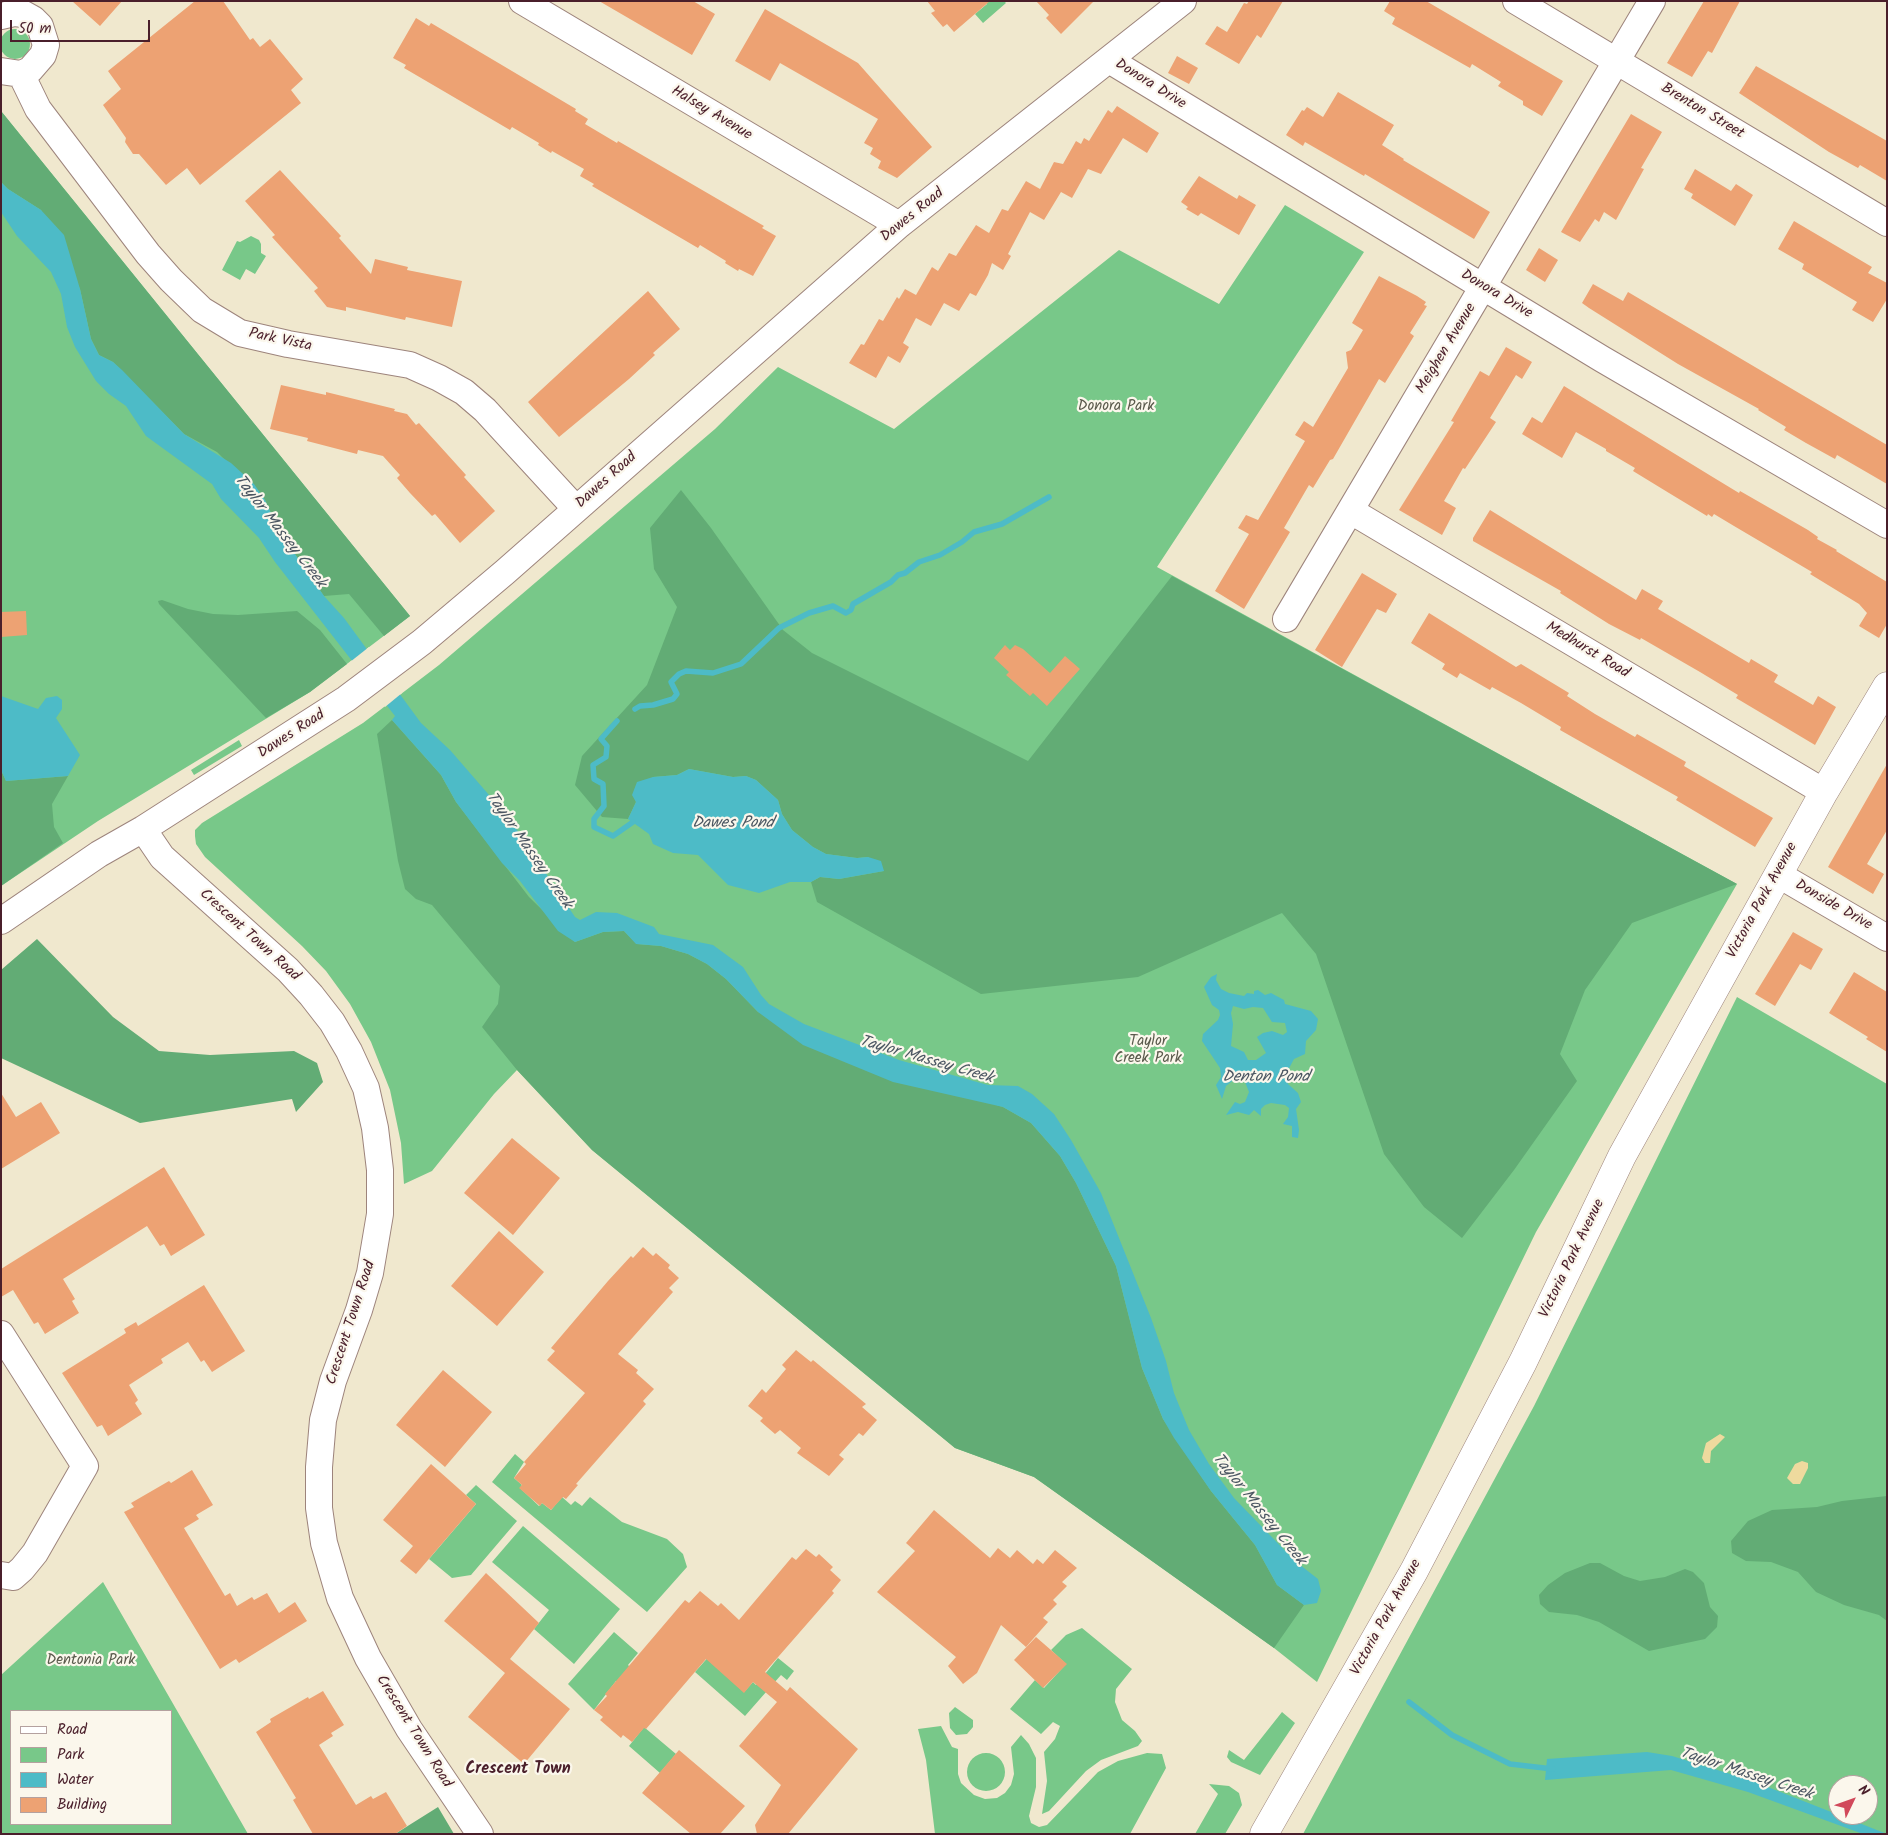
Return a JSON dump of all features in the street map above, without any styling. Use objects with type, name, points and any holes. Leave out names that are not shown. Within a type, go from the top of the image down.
[{"type":"main road","name":"Victoria Park Avenue","points":[[1264,1834],[1414,1571],[1523,1362],[1622,1156],[1824,792],[1887,686]]},
{"type":"street","name":"Halsey Avenue","points":[[522,1],[899,225]]},
{"type":"street","name":"Dawes Road","points":[[1,921],[99,854],[143,829],[346,699],[422,642],[899,225],[1183,1]]},
{"type":"street","name":"Brenton Street","points":[[1516,1],[1887,223]]},
{"type":"street","name":"Meighen Avenue","points":[[1286,620],[1652,1]]},
{"type":"street","name":"Park Vista","points":[[1,16],[14,13],[24,14],[40,26],[46,45],[43,55],[30,70],[11,72]]},
{"type":"street","name":"Donora Drive","points":[[1109,60],[1484,287],[1887,525]]},
{"type":"street","name":"Park Vista","points":[[11,72],[136,238],[171,280],[202,310],[240,333],[288,344],[410,365],[440,378],[464,392],[485,410],[576,509]]},
{"type":"street","name":"Medhurst Road","points":[[1351,511],[1824,792]]},
{"type":"street","name":"Crescent Town Road","points":[[143,829],[162,857],[288,970],[311,995],[341,1037],[366,1088],[375,1128],[379,1162],[380,1214],[370,1273],[359,1310],[332,1381],[323,1420],[319,1467],[319,1508],[324,1543],[340,1598],[368,1658],[409,1729],[480,1834]]},
{"type":"street","name":"Donside Drive","points":[[1779,875],[1887,938]]},
{"type":"street","points":[[1,1334],[85,1466],[35,1553],[22,1570],[7,1576]]},
{"type":"green space","points":[[985,1],[1004,1],[1006,3],[983,23],[975,14],[987,4]]},
{"type":"green space","points":[[15,29],[21,30],[29,38],[29,50],[21,58],[15,59],[9,58],[1,50],[0,44],[1,38],[9,30]]},
{"type":"green space","points":[[1,111],[410,616],[310,692],[98,821],[1,886]]},
{"type":"green space","points":[[1,111],[410,616],[384,636],[349,594],[324,596],[279,531],[265,500],[217,452],[184,434],[113,362],[99,355],[91,339],[80,289],[41,210],[8,189],[1,182]]},
{"type":"green space","name":"Taylor Creek Park","points":[[1285,205],[1364,252],[1157,567],[1737,884],[1536,1232],[1317,1682],[1274,1648],[1034,1477],[955,1448],[592,1150],[517,1070],[494,1094],[432,1171],[404,1184],[401,1143],[390,1090],[371,1042],[350,1004],[326,971],[302,946],[205,857],[196,844],[195,836],[195,830],[202,823],[363,723],[439,665],[715,429],[778,367],[894,429],[1119,250],[1219,304]]},
{"type":"green space","points":[[251,236],[259,240],[261,253],[266,256],[255,274],[246,269],[240,280],[222,270],[237,241],[240,242]]},
{"type":"green space","points":[[681,490],[711,528],[783,630],[812,653],[1028,761],[1172,576],[1737,884],[1632,923],[1585,990],[1560,1054],[1577,1081],[1514,1170],[1462,1238],[1424,1207],[1384,1154],[1316,954],[1282,913],[1138,977],[981,994],[817,902],[811,882],[820,877],[839,879],[884,871],[868,857],[857,858],[826,854],[813,847],[792,830],[782,814],[778,800],[756,780],[746,776],[733,777],[689,769],[677,775],[653,777],[635,798],[636,802],[628,819],[602,817],[575,785],[582,756],[647,685],[677,607],[654,569],[650,528]]},
{"type":"green space","points":[[162,600],[188,609],[213,614],[238,615],[297,611],[320,630],[347,664],[310,692],[266,718],[159,604],[158,601]]},
{"type":"green space","points":[[392,720],[441,775],[456,802],[529,897],[575,942],[603,932],[624,931],[637,944],[661,946],[688,954],[707,964],[726,979],[758,1012],[977,1099],[1003,1107],[1031,1123],[1060,1156],[1076,1183],[1116,1266],[1142,1368],[1163,1419],[1211,1491],[1255,1545],[1277,1585],[1304,1605],[1274,1648],[1034,1477],[955,1448],[592,1150],[517,1070],[482,1027],[498,1004],[500,986],[432,905],[416,899],[405,889],[398,861],[377,734]]},
{"type":"green space","points":[[239,740],[242,746],[194,775],[191,770]]},
{"type":"green space","points":[[1,770],[6,781],[68,776],[52,804],[54,827],[63,843],[1,886]]},
{"type":"green space","points":[[37,939],[113,1017],[159,1051],[210,1055],[294,1051],[317,1063],[323,1082],[296,1112],[292,1099],[140,1123],[1,1058],[1,970]]},
{"type":"green space","points":[[1737,997],[1887,1084],[1887,1834],[1303,1834],[1534,1406]]},
{"type":"green space","points":[[515,1454],[524,1462],[514,1478],[522,1485],[520,1488],[539,1506],[542,1503],[551,1510],[562,1497],[571,1505],[575,1501],[582,1506],[590,1497],[622,1522],[667,1539],[683,1554],[687,1567],[647,1612],[492,1482]]},
{"type":"green space","points":[[476,1485],[517,1521],[471,1575],[452,1578],[429,1559],[476,1504],[466,1495]]},
{"type":"green space","points":[[1887,1496],[1887,1621],[1879,1615],[1844,1605],[1816,1592],[1798,1572],[1771,1562],[1746,1561],[1732,1553],[1731,1541],[1748,1521],[1772,1510],[1817,1507],[1842,1501]]},
{"type":"green space","points":[[523,1526],[620,1609],[574,1664],[534,1629],[549,1610],[492,1562]]},
{"type":"green space","points":[[1590,1563],[1600,1563],[1624,1576],[1640,1581],[1665,1577],[1685,1569],[1693,1572],[1704,1583],[1710,1607],[1718,1616],[1717,1627],[1705,1639],[1649,1651],[1599,1622],[1577,1615],[1549,1612],[1540,1604],[1539,1595],[1548,1585],[1565,1573]]},
{"type":"green space","name":"Dentonia Park","points":[[103,1582],[248,1834],[1,1834],[1,1675]]},
{"type":"green space","points":[[1082,1628],[1132,1669],[1116,1689],[1115,1702],[1122,1720],[1135,1731],[1142,1741],[1138,1746],[1101,1760],[1086,1771],[1049,1811],[1042,1814],[1047,1781],[1044,1752],[1055,1739],[1060,1726],[1053,1722],[1041,1734],[1010,1709],[1035,1680],[1044,1688],[1066,1664],[1051,1650],[1066,1635]]},
{"type":"green space","points":[[614,1632],[638,1653],[628,1665],[632,1669],[619,1683],[616,1681],[594,1710],[568,1684]]},
{"type":"green space","points":[[711,1654],[744,1692],[753,1682],[756,1685],[778,1658],[794,1671],[787,1680],[781,1675],[745,1716],[695,1672]]},
{"type":"green space","points":[[955,1707],[973,1720],[973,1727],[967,1734],[956,1735],[950,1728],[949,1713]]},
{"type":"green space","points":[[1282,1712],[1295,1723],[1260,1775],[1231,1762],[1227,1757],[1229,1750],[1244,1760]]},
{"type":"green space","points":[[941,1726],[952,1747],[958,1749],[958,1774],[961,1783],[974,1795],[985,1799],[997,1798],[1005,1793],[1011,1785],[1014,1774],[1011,1747],[1021,1735],[1029,1744],[1036,1758],[1036,1787],[1029,1816],[1031,1823],[1039,1827],[1047,1825],[1098,1772],[1118,1761],[1147,1753],[1162,1754],[1166,1768],[1130,1834],[935,1834],[926,1760],[918,1729]]},
{"type":"green space","points":[[644,1727],[676,1754],[660,1773],[629,1746]]},
{"type":"green space","points":[[986,1753],[999,1759],[1005,1772],[999,1785],[986,1791],[973,1785],[967,1772],[973,1759]]},
{"type":"green space","points":[[1209,1784],[1229,1786],[1239,1793],[1242,1805],[1225,1834],[1195,1834],[1218,1794]]},
{"type":"green space","points":[[438,1807],[454,1834],[395,1834]]},
{"type":"sand","points":[[1720,1434],[1725,1437],[1711,1451],[1710,1463],[1705,1463],[1702,1458],[1706,1443]]},
{"type":"sand","points":[[1802,1461],[1808,1463],[1808,1468],[1800,1484],[1793,1484],[1787,1478],[1795,1464]]},
{"type":"water","points":[[1,182],[8,189],[41,210],[64,235],[80,289],[91,339],[99,355],[113,362],[122,370],[184,434],[231,463],[254,484],[265,500],[279,531],[324,596],[344,618],[421,723],[450,750],[509,818],[575,917],[580,920],[596,912],[617,913],[654,927],[659,934],[713,945],[743,967],[769,1004],[804,1024],[899,1060],[988,1085],[1018,1086],[1032,1094],[1054,1114],[1101,1193],[1151,1318],[1166,1361],[1174,1393],[1189,1430],[1209,1464],[1234,1498],[1295,1561],[1318,1579],[1321,1591],[1317,1603],[1304,1605],[1277,1585],[1255,1545],[1211,1491],[1174,1438],[1163,1419],[1142,1368],[1116,1266],[1076,1183],[1060,1156],[1031,1123],[1003,1107],[893,1082],[803,1045],[758,1012],[726,979],[707,964],[688,954],[661,946],[636,944],[624,931],[603,932],[575,942],[558,931],[520,881],[502,863],[456,802],[441,775],[392,720],[395,716],[275,562],[259,538],[221,499],[212,484],[146,436],[126,406],[109,394],[96,381],[75,347],[67,327],[61,294],[51,272],[17,236],[1,212]]},
{"type":"water","points":[[1,696],[38,709],[46,698],[57,696],[62,700],[62,709],[56,718],[80,755],[68,776],[6,781],[1,770]]},
{"type":"water","name":"Dawes Pond","points":[[689,769],[733,777],[746,776],[756,780],[778,800],[782,814],[792,830],[813,847],[826,854],[857,858],[868,857],[881,861],[884,871],[839,879],[820,877],[811,882],[790,882],[759,893],[728,885],[698,855],[673,853],[653,844],[649,834],[628,819],[636,802],[632,795],[637,782],[653,777],[677,775]]},
{"type":"water","name":"Denton Pond","points":[[1217,974],[1216,980],[1221,989],[1229,993],[1244,996],[1247,993],[1254,994],[1254,991],[1258,990],[1265,995],[1271,993],[1284,1000],[1285,1004],[1311,1011],[1318,1019],[1316,1030],[1306,1041],[1305,1054],[1294,1059],[1286,1074],[1288,1084],[1298,1093],[1301,1102],[1296,1109],[1299,1130],[1298,1138],[1292,1137],[1292,1126],[1283,1124],[1288,1117],[1289,1108],[1285,1105],[1271,1103],[1265,1105],[1261,1109],[1261,1116],[1254,1110],[1249,1115],[1238,1112],[1226,1115],[1235,1102],[1240,1104],[1245,1102],[1249,1092],[1245,1082],[1236,1078],[1226,1086],[1222,1099],[1216,1085],[1221,1077],[1220,1068],[1202,1041],[1203,1034],[1218,1020],[1220,1015],[1219,1010],[1212,1005],[1204,987],[1211,977]],"holes":[[[1233,1006],[1244,1009],[1253,1007],[1263,1008],[1272,1022],[1285,1023],[1287,1032],[1283,1035],[1272,1031],[1257,1037],[1266,1053],[1256,1060],[1248,1060],[1244,1052],[1231,1046],[1233,1024],[1231,1013]]]},
{"type":"water","points":[[1647,1752],[1672,1756],[1750,1780],[1828,1811],[1828,1821],[1748,1792],[1671,1770],[1545,1780],[1547,1759]]},
{"type":"water","points":[[1838,1825],[1864,1825],[1887,1834],[1863,1834]]},
{"type":"pier","points":[[369,647],[402,693],[385,707],[350,662]]},
{"type":"building","points":[[72,1],[122,1],[100,26]]},
{"type":"building","points":[[195,1],[223,1],[250,40],[253,38],[260,47],[270,39],[303,79],[291,90],[301,103],[200,185],[187,168],[166,185],[139,154],[133,154],[125,142],[126,138],[103,105],[121,89],[108,71]]},
{"type":"building","points":[[599,1],[693,1],[715,14],[692,55]]},
{"type":"building","points":[[927,1],[990,1],[954,32],[947,24],[943,27],[931,13],[935,11]]},
{"type":"building","points":[[1036,1],[1094,1],[1061,34],[1046,18],[1049,15]]},
{"type":"building","points":[[1249,1],[1283,1],[1261,38],[1257,35],[1239,64],[1205,44],[1217,26],[1227,32],[1244,3],[1247,4]]},
{"type":"building","points":[[1390,1],[1426,1],[1563,81],[1542,116],[1523,105],[1523,101],[1498,86],[1501,82],[1472,64],[1470,68],[1392,24],[1395,18],[1384,11]]},
{"type":"building","points":[[1704,1],[1740,1],[1712,53],[1708,51],[1692,77],[1667,63]]},
{"type":"building","points":[[765,9],[858,63],[932,147],[897,178],[878,168],[881,161],[870,154],[873,148],[864,143],[878,119],[780,63],[770,81],[735,61]]},
{"type":"building","points":[[416,18],[429,26],[431,23],[576,109],[575,111],[588,119],[585,124],[617,143],[618,141],[764,226],[762,228],[776,236],[753,276],[739,269],[738,271],[700,245],[698,248],[592,186],[594,184],[580,176],[584,169],[552,151],[551,153],[538,145],[539,143],[512,127],[510,130],[404,68],[406,65],[393,58]]},
{"type":"building","points":[[1177,56],[1198,68],[1189,84],[1168,73]]},
{"type":"building","points":[[1756,66],[1887,141],[1887,181],[1860,165],[1858,168],[1829,152],[1739,93]]},
{"type":"building","points":[[1338,92],[1394,125],[1382,145],[1403,160],[1490,212],[1474,239],[1365,174],[1364,176],[1305,142],[1303,146],[1286,135],[1302,110],[1304,111],[1307,107],[1323,117]]},
{"type":"building","points":[[1117,106],[1159,133],[1147,153],[1123,138],[1101,174],[1088,169],[1072,198],[1061,192],[1044,220],[1030,212],[1008,254],[1011,256],[1003,270],[992,263],[988,275],[976,296],[970,293],[959,311],[944,303],[931,326],[916,318],[903,343],[909,347],[900,363],[888,356],[876,378],[849,363],[861,344],[864,345],[879,319],[883,321],[897,297],[899,299],[905,289],[916,295],[932,267],[938,271],[949,253],[956,256],[976,225],[989,233],[1002,209],[1008,211],[1026,181],[1040,189],[1054,162],[1063,164],[1076,141],[1081,144],[1084,138],[1089,141],[1108,110],[1112,113]]},
{"type":"building","points":[[1631,114],[1662,132],[1641,168],[1644,169],[1616,220],[1604,212],[1599,222],[1595,219],[1580,242],[1561,232]]},
{"type":"building","points":[[1695,169],[1731,191],[1736,184],[1753,195],[1735,226],[1691,198],[1693,194],[1684,189]]},
{"type":"building","points":[[280,170],[341,236],[339,238],[371,274],[375,259],[408,267],[407,270],[462,281],[452,327],[406,317],[405,320],[346,307],[346,311],[327,307],[314,291],[318,288],[272,237],[275,235],[245,201]]},
{"type":"building","points":[[1199,176],[1237,199],[1239,195],[1256,205],[1239,235],[1201,213],[1198,216],[1186,209],[1188,207],[1181,202]]},
{"type":"building","points":[[1794,221],[1872,267],[1868,273],[1887,283],[1887,299],[1873,322],[1852,310],[1857,302],[1802,269],[1804,264],[1778,249]]},
{"type":"building","points":[[1539,248],[1558,260],[1545,282],[1526,270]]},
{"type":"building","points":[[1379,276],[1417,296],[1426,302],[1424,305],[1427,306],[1410,333],[1414,336],[1385,383],[1379,379],[1333,459],[1330,460],[1313,488],[1309,485],[1284,528],[1290,532],[1244,609],[1215,591],[1249,534],[1238,528],[1246,515],[1258,520],[1305,441],[1295,435],[1304,421],[1313,427],[1348,368],[1346,352],[1351,350],[1363,330],[1352,323]]},
{"type":"building","points":[[1593,284],[1623,301],[1628,292],[1887,445],[1887,484],[1837,455],[1835,459],[1806,443],[1784,430],[1786,427],[1759,409],[1678,364],[1589,308],[1582,303]]},
{"type":"building","points":[[648,291],[680,329],[653,353],[655,355],[629,379],[559,437],[528,402]]},
{"type":"building","points":[[1506,347],[1532,362],[1522,379],[1516,375],[1490,418],[1496,422],[1465,469],[1463,468],[1444,501],[1456,508],[1442,535],[1399,510],[1454,422],[1451,421],[1480,371],[1489,376]]},
{"type":"building","points":[[281,385],[326,395],[326,392],[395,409],[394,411],[407,414],[416,425],[419,423],[466,475],[464,477],[495,511],[460,543],[435,514],[432,516],[410,493],[397,478],[400,475],[383,456],[358,450],[357,454],[307,441],[308,438],[270,429]]},
{"type":"building","points":[[1564,386],[1739,493],[1740,491],[1808,530],[1818,537],[1817,539],[1887,582],[1887,624],[1879,638],[1859,626],[1867,613],[1859,604],[1810,574],[1812,572],[1714,514],[1712,517],[1708,514],[1707,516],[1633,471],[1635,468],[1606,451],[1606,449],[1576,432],[1562,458],[1522,434],[1532,417],[1542,423]]},
{"type":"building","points":[[1490,510],[1636,600],[1642,589],[1663,601],[1658,609],[1749,663],[1751,659],[1778,675],[1774,682],[1813,705],[1818,696],[1836,707],[1815,745],[1736,698],[1738,695],[1700,672],[1641,638],[1640,640],[1609,624],[1560,593],[1561,591],[1473,541]]},
{"type":"building","points":[[1362,573],[1397,594],[1386,613],[1377,609],[1342,667],[1315,650]]},
{"type":"building","points":[[26,611],[27,635],[1,637],[1,612]]},
{"type":"building","points":[[1429,613],[1516,667],[1521,664],[1569,693],[1567,696],[1595,714],[1635,737],[1637,734],[1686,762],[1684,766],[1773,818],[1755,847],[1676,800],[1678,797],[1560,730],[1561,727],[1521,703],[1492,687],[1490,690],[1460,673],[1457,678],[1442,669],[1445,664],[1411,643]]},
{"type":"building","points":[[1005,645],[1010,650],[1015,645],[1023,649],[1050,673],[1065,656],[1080,669],[1047,706],[1033,693],[1030,696],[1006,675],[1009,672],[994,658]]},
{"type":"building","points":[[1887,764],[1887,830],[1867,864],[1884,874],[1873,894],[1828,867]]},
{"type":"building","points":[[1793,932],[1823,949],[1811,970],[1800,964],[1775,1006],[1755,994]]},
{"type":"building","points":[[1854,972],[1887,992],[1887,1052],[1866,1039],[1868,1037],[1829,1013]]},
{"type":"building","points":[[1,1093],[16,1117],[41,1102],[60,1133],[1,1169]]},
{"type":"building","points":[[512,1138],[560,1178],[513,1235],[464,1193]]},
{"type":"building","points":[[164,1167],[205,1235],[171,1256],[164,1244],[160,1246],[147,1226],[63,1279],[75,1299],[72,1301],[79,1313],[45,1334],[38,1322],[34,1324],[13,1290],[1,1297],[1,1269]]},
{"type":"building","points":[[499,1231],[544,1272],[497,1326],[451,1286]]},
{"type":"building","points":[[643,1247],[653,1256],[656,1253],[670,1265],[668,1268],[679,1278],[669,1288],[673,1292],[618,1354],[638,1370],[636,1373],[654,1389],[643,1401],[646,1404],[576,1484],[578,1485],[566,1499],[563,1497],[551,1510],[542,1503],[540,1506],[519,1488],[522,1485],[514,1478],[526,1464],[524,1462],[585,1393],[547,1360],[555,1351],[551,1348],[608,1281],[631,1256],[633,1258]]},
{"type":"building","points":[[204,1285],[245,1351],[212,1372],[204,1360],[201,1362],[188,1342],[161,1359],[163,1363],[129,1385],[138,1400],[135,1403],[142,1414],[108,1436],[102,1425],[97,1427],[62,1373],[126,1333],[124,1329],[136,1322],[138,1326]]},
{"type":"building","points":[[796,1350],[811,1362],[813,1360],[866,1404],[862,1407],[877,1420],[863,1436],[859,1433],[839,1455],[844,1459],[829,1476],[797,1453],[801,1448],[780,1430],[775,1434],[760,1421],[763,1418],[748,1406],[762,1389],[766,1393],[786,1369],[782,1365]]},
{"type":"building","points":[[443,1370],[492,1412],[445,1467],[396,1425]]},
{"type":"building","points":[[431,1464],[476,1504],[416,1574],[400,1561],[413,1546],[383,1520]]},
{"type":"building","points":[[192,1470],[213,1505],[196,1515],[199,1519],[184,1528],[225,1596],[230,1593],[237,1606],[252,1597],[254,1600],[267,1593],[279,1613],[295,1602],[307,1621],[239,1663],[236,1659],[220,1669],[124,1512],[134,1507],[131,1503]]},
{"type":"building","points":[[934,1510],[990,1558],[998,1548],[1010,1558],[1017,1550],[1033,1564],[1037,1559],[1043,1564],[1055,1550],[1077,1568],[1062,1582],[1067,1586],[1053,1600],[1057,1604],[1043,1618],[1048,1622],[1026,1647],[1001,1625],[977,1673],[963,1684],[948,1666],[956,1657],[877,1592],[915,1551],[906,1543]]},
{"type":"building","points":[[806,1549],[816,1557],[819,1554],[833,1567],[830,1570],[841,1580],[832,1591],[834,1593],[765,1672],[787,1691],[790,1687],[858,1749],[788,1834],[757,1834],[755,1825],[781,1785],[739,1746],[777,1702],[753,1682],[744,1693],[706,1659],[646,1729],[644,1728],[632,1742],[623,1735],[621,1738],[600,1720],[603,1717],[594,1710],[607,1696],[605,1694],[685,1600],[689,1603],[700,1591],[718,1606],[721,1603],[739,1620],[792,1557],[796,1560]]},
{"type":"building","points":[[486,1573],[539,1623],[510,1659],[570,1709],[524,1764],[468,1717],[505,1673],[444,1621]]},
{"type":"building","points":[[1036,1637],[1067,1664],[1043,1688],[1014,1660]]},
{"type":"building","points":[[323,1691],[344,1725],[331,1733],[333,1736],[319,1745],[356,1805],[371,1796],[373,1799],[386,1792],[407,1826],[395,1834],[313,1834],[293,1800],[296,1798],[256,1732],[271,1722],[270,1719],[308,1697],[309,1699]]},
{"type":"building","points":[[679,1750],[745,1806],[720,1834],[691,1834],[642,1793]]},
{"type":"waterway","points":[[635,709],[640,706],[653,705],[673,699],[677,694],[671,682],[679,674],[686,671],[713,673],[741,664],[779,628],[809,613],[833,606],[846,613],[851,610],[853,604],[891,582],[898,575],[905,573],[919,562],[940,555],[962,542],[974,532],[1002,524],[1049,497]]},
{"type":"waterway","points":[[617,721],[601,739],[607,746],[606,757],[593,765],[594,779],[603,784],[604,806],[594,819],[594,827],[613,836],[633,822]]},
{"type":"waterway","name":"Taylor Massey Creek","points":[[1409,1702],[1452,1735],[1510,1764],[1553,1769]]},
{"type":"district","name":"Crescent Town","points":[[518,1770]]},
{"type":"park label","name":"Donora Park","points":[[1116,407]]}]
